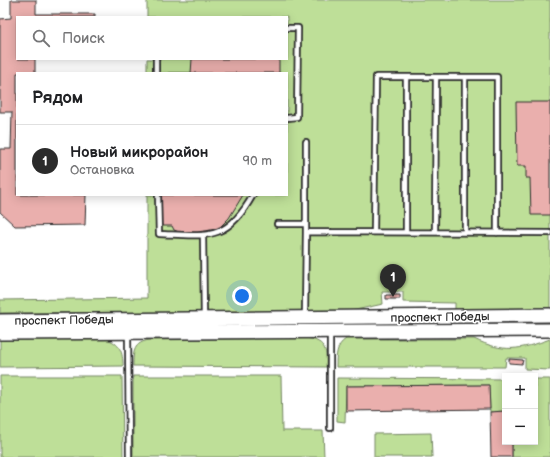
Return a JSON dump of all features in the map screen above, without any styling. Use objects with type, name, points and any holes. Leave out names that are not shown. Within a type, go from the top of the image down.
[{"type":"main road","name":"проспект Победы","points":[[0,321],[550,315]]},
{"type":"main road","points":[[330,318],[330,332]]},
{"type":"main road","name":"проспект Победы","points":[[128,319],[128,333]]},
{"type":"main road","name":"проспект Победы","points":[[0,333],[550,330]]},
{"type":"lane","points":[[288,28],[298,28],[297,117],[288,118]]},
{"type":"lane","points":[[156,60],[156,72]]},
{"type":"lane","points":[[374,232],[376,77],[497,77],[498,232]]},
{"type":"lane","points":[[406,77],[406,232]]},
{"type":"lane","points":[[435,232],[436,77]]},
{"type":"lane","points":[[465,77],[465,232]]},
{"type":"lane","points":[[305,318],[306,142]]},
{"type":"lane","points":[[158,196],[159,234],[203,236],[216,233],[230,226],[252,196]]},
{"type":"lane","points":[[277,224],[306,224]]},
{"type":"lane","points":[[306,232],[550,233]]},
{"type":"lane","points":[[203,236],[204,319]]},
{"type":"lane","points":[[330,332],[330,428]]},
{"type":"lane","points":[[128,333],[128,457]]},
{"type":"green space","points":[[147,0],[550,0],[550,308],[455,310],[455,303],[403,302],[403,292],[382,292],[383,304],[346,312],[0,313],[0,300],[147,298],[147,196],[288,196],[288,72],[147,72],[147,60],[288,60],[288,16],[147,16]]},
{"type":"green space","points":[[305,338],[321,343],[325,350],[326,367],[133,366],[135,348],[140,343],[149,340]]},
{"type":"green space","points":[[106,339],[115,343],[120,349],[123,366],[0,367],[0,340]]},
{"type":"green space","points":[[346,339],[474,339],[503,348],[521,348],[550,339],[550,370],[525,369],[525,358],[506,358],[505,367],[336,367],[338,348]]},
{"type":"green space","points":[[0,376],[122,376],[123,457],[0,457]]},
{"type":"green space","points":[[133,376],[281,376],[282,431],[323,431],[324,457],[133,457]]},
{"type":"green space","points":[[337,378],[502,379],[502,411],[490,412],[489,385],[346,386],[345,422],[337,421]]},
{"type":"green space","points":[[538,379],[550,379],[550,457],[512,457],[512,445],[538,445]]},
{"type":"green space","points":[[431,433],[432,457],[374,457],[374,434]]},
{"type":"building","points":[[11,0],[36,0],[36,14],[95,14],[95,16],[16,16],[16,60],[35,60],[35,72],[16,72],[16,196],[86,196],[85,225],[15,226],[0,212],[0,149],[11,149],[12,112],[0,112],[0,19],[11,18]]},
{"type":"building","points":[[192,60],[279,60],[279,72],[191,72]]},
{"type":"building","points":[[516,102],[550,102],[550,215],[531,215],[530,178],[526,178],[526,166],[517,166]]},
{"type":"building","points":[[161,196],[242,196],[229,218],[218,229],[207,234],[184,234],[174,230],[172,226],[160,226]]},
{"type":"building","points":[[386,295],[400,295],[400,299],[386,299]]},
{"type":"building","points":[[509,359],[523,360],[522,364],[509,363]]},
{"type":"building","points":[[489,385],[490,409],[346,411],[346,386]]},
{"type":"building","points":[[502,411],[502,445],[512,445],[512,457],[491,457],[490,412]]},
{"type":"place","name":"Новый микрорайон","points":[[393,297]]}]
